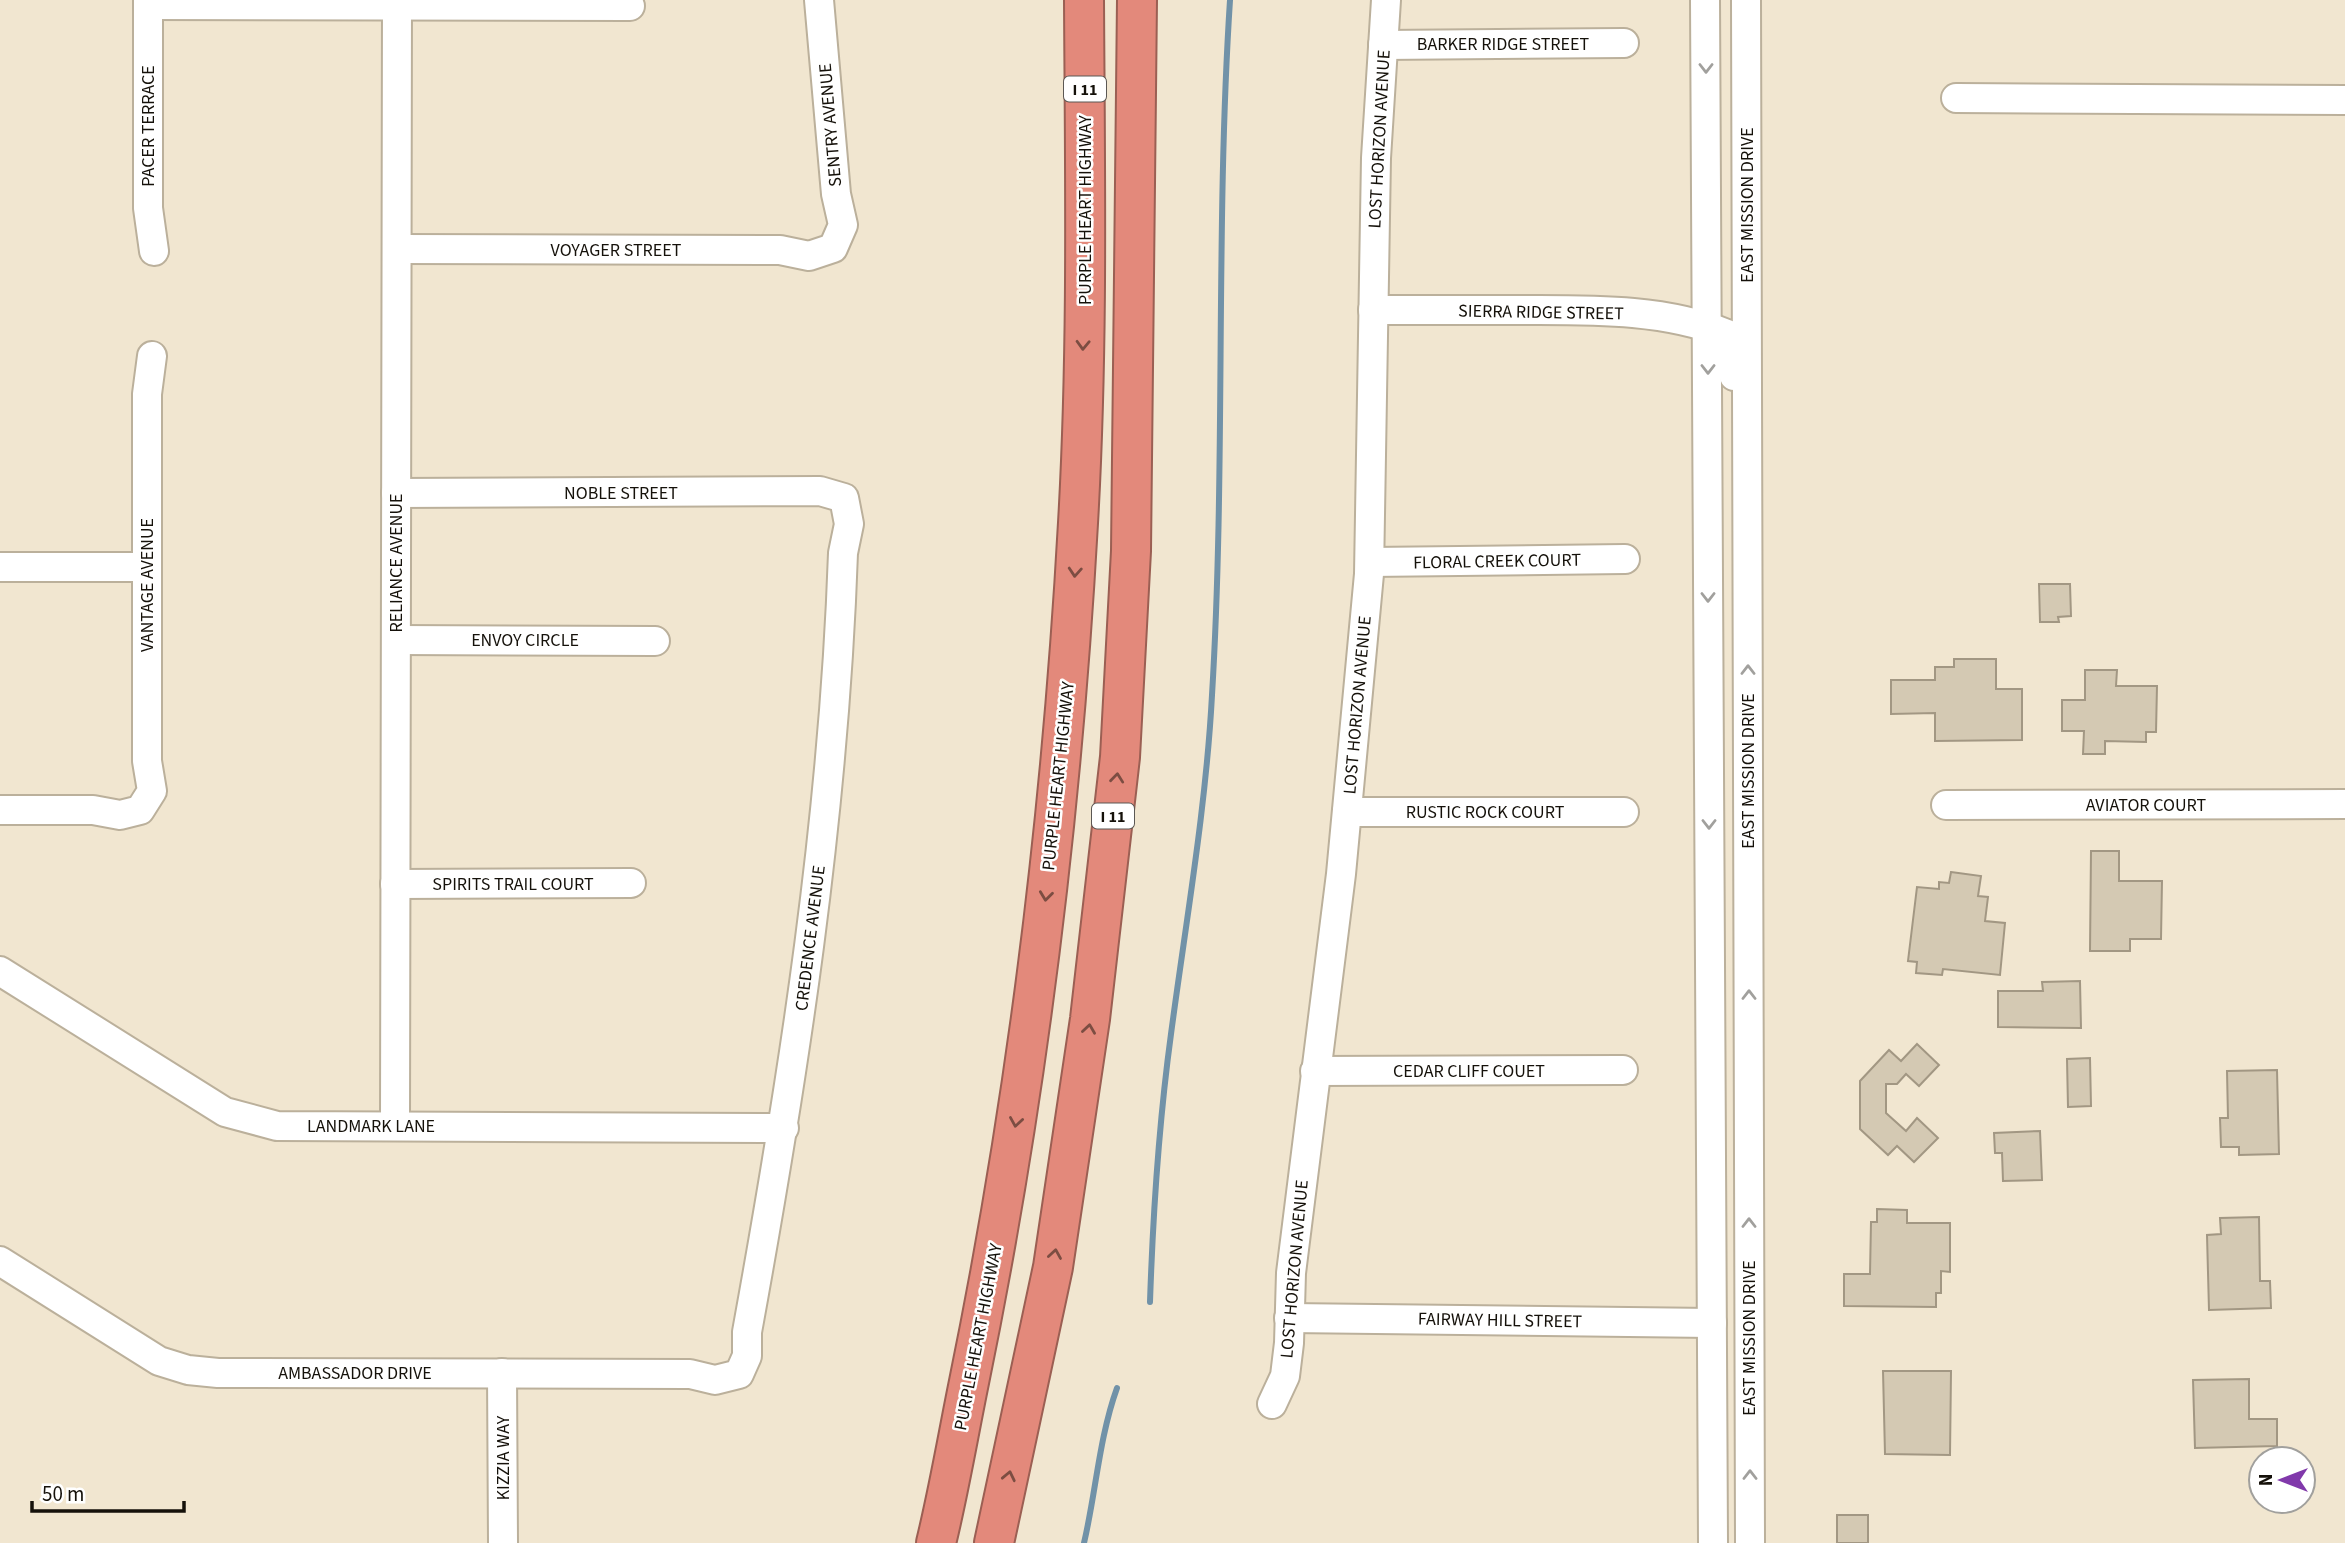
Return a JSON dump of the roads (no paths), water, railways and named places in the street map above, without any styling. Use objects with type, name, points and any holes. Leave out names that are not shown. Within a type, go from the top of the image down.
[{"type":"highway","points":[[1074,0],[1085,179]]},
{"type":"highway","name":"PURPLE HEART HIGHWAY","points":[[936,1543],[995,1255],[1032,1013],[1063,753],[1078,519],[1085,179],[1084,0]]},
{"type":"highway","name":"I 11","points":[[995,1543],[1053,1267],[1090,1019],[1120,757],[1131,551],[1137,0]]},
{"type":"highway","points":[[1138,79],[1157,0]]},
{"type":"street","name":"SENTRY AVENUE","points":[[818,0],[836,194],[843,225],[833,248]]},
{"type":"street","name":"LOST HORIZON AVENUE","points":[[1272,1405],[1284,1376],[1299,1195],[1347,812],[1370,562],[1376,158],[1386,0]]},
{"type":"street","name":"EAST MISSION DRIVE","points":[[1705,0],[1713,1543]]},
{"type":"street","name":"EAST MISSION DRIVE","points":[[1746,0],[1750,1543]]},
{"type":"street","points":[[148,3],[630,6]]},
{"type":"street","name":"PACER TERRACE","points":[[148,3],[148,208],[154,251]]},
{"type":"street","name":"RELIANCE AVENUE","points":[[396,1126],[397,3]]},
{"type":"street","name":"BARKER RIDGE STREET","points":[[1383,45],[1624,43]]},
{"type":"street","points":[[1955,98],[2345,100]]},
{"type":"street","name":"VOYAGER STREET","points":[[397,249],[780,250],[809,256],[833,248]]},
{"type":"street","name":"SIERRA RIDGE STREET","points":[[1373,310],[1584,310],[1645,315],[1707,326]]},
{"type":"street","points":[[1707,326],[1727,334],[1734,359],[1736,537],[1749,589]]},
{"type":"street","name":"VANTAGE AVENUE","points":[[0,810],[93,810],[120,815],[140,810],[152,791],[148,761],[147,394],[152,356]]},
{"type":"street","name":"NOBLE STREET","points":[[396,493],[820,491],[844,498]]},
{"type":"street","name":"CREDENCE AVENUE","points":[[739,1374],[747,1356],[747,1332],[784,1128],[814,916],[828,784],[843,553],[849,524],[844,498]]},
{"type":"street","name":"FLORAL CREEK COURT","points":[[1370,562],[1625,559]]},
{"type":"street","points":[[0,567],[148,567]]},
{"type":"street","name":"ENVOY CIRCLE","points":[[396,640],[655,641]]},
{"type":"street","name":"AVIATOR COURT","points":[[1946,805],[2345,804]]},
{"type":"street","name":"RUSTIC ROCK COURT","points":[[1347,812],[1624,812]]},
{"type":"street","name":"SPIRITS TRAIL COURT","points":[[395,884],[631,883]]},
{"type":"street","name":"LANDMARK LANE","points":[[0,971],[225,1112],[277,1126],[784,1128]]},
{"type":"street","name":"CEDAR CLIFF COUET","points":[[1315,1071],[1623,1070]]},
{"type":"street","name":"AMBASSADOR DRIVE","points":[[0,1261],[134,1347],[159,1361],[188,1370],[218,1373],[690,1374],[715,1380],[739,1374]]},
{"type":"street","name":"FAIRWAY HILL STREET","points":[[1289,1318],[1712,1323]]},
{"type":"street","name":"KIZZIA WAY","points":[[502,1373],[503,1543]]},
{"type":"waterway","points":[[1150,1302],[1163,1100],[1200,822],[1212,695],[1219,521],[1225,87],[1230,0]]},
{"type":"waterway","points":[[1084,1543],[1106,1426],[1117,1388]]}]
